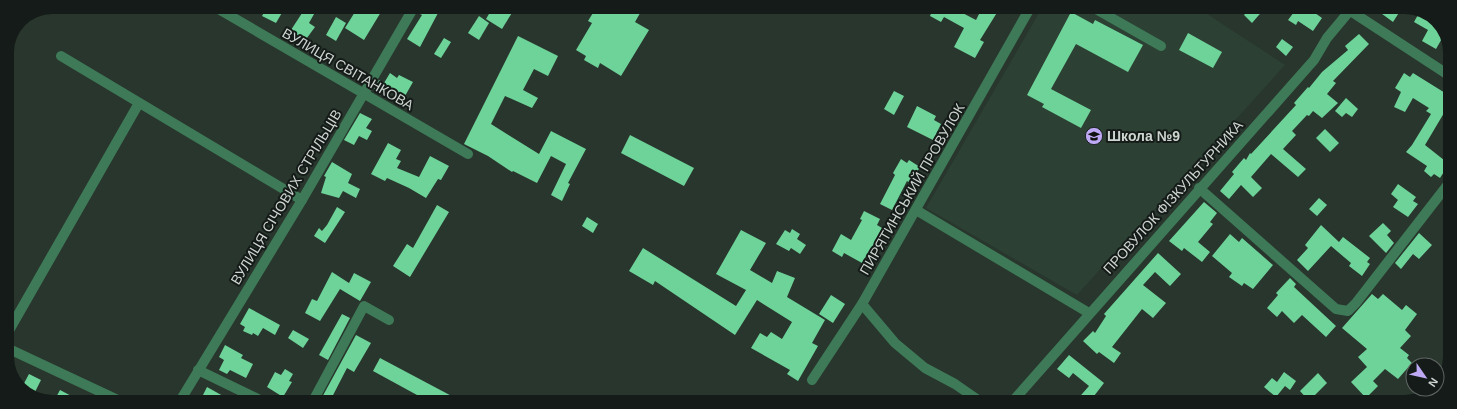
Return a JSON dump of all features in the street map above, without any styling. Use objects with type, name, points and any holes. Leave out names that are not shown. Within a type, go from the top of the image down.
[{"type":"street","name":"ВУЛИЦЯ СВІТАНКОВА","points":[[227,14],[468,154]]},
{"type":"street","name":"ВУЛИЦЯ СІЧОВИХ СТРІЛЬЦІВ","points":[[183,395],[302,200],[410,14]]},
{"type":"street","name":"ПИРЯТИНСЬКИЙ ПРОВУЛОК","points":[[812,380],[862,304],[1027,14]]},
{"type":"street","points":[[1105,14],[1161,46]]},
{"type":"street","name":"ПРОВУЛОК ФІЗКУЛЬТУРНИКА","points":[[1018,395],[1199,188],[1314,60],[1327,38],[1346,14]]},
{"type":"street","points":[[1357,14],[1443,71]]},
{"type":"street","points":[[61,56],[302,200]]},
{"type":"street","points":[[14,322],[139,103]]},
{"type":"street","points":[[1199,188],[1336,309],[1348,311],[1356,303],[1443,191]]},
{"type":"street","points":[[916,210],[1089,313]]},
{"type":"street","points":[[862,304],[895,343],[925,368],[955,384],[971,395]]},
{"type":"street","points":[[316,395],[364,306],[390,320]]},
{"type":"street","points":[[14,351],[107,395]]},
{"type":"street","points":[[198,370],[250,395]]},
{"type":"shaded area","name":"Школа №9","points":[[1039,14],[1207,14],[1285,65],[1077,295],[926,208]]},
{"type":"building","points":[[263,14],[281,14],[276,23],[262,16]]},
{"type":"building","points":[[301,14],[314,14],[309,23],[315,27],[304,42],[289,33]]},
{"type":"building","points":[[354,14],[380,14],[364,40],[345,28]]},
{"type":"building","points":[[420,14],[437,14],[420,47],[407,39],[422,15]]},
{"type":"building","points":[[489,14],[511,14],[502,29],[486,19]]},
{"type":"building","points":[[592,14],[640,14],[635,22],[649,30],[621,76],[600,63],[598,68],[584,60],[586,56],[576,50],[592,23],[588,21]]},
{"type":"building","points":[[931,14],[964,14],[976,20],[979,14],[996,14],[980,40],[984,42],[975,58],[954,47],[964,28],[944,17],[941,22],[930,16]]},
{"type":"building","points":[[1070,14],[1075,14],[1093,24],[1095,20],[1143,45],[1128,72],[1076,44],[1051,89],[1091,110],[1081,128],[1042,107],[1044,104],[1027,95]]},
{"type":"building","points":[[1245,14],[1260,14],[1252,23],[1244,15]]},
{"type":"building","points":[[1292,14],[1316,14],[1322,18],[1313,31],[1298,21],[1296,25],[1288,20]]},
{"type":"building","points":[[1382,14],[1398,14],[1393,22]]},
{"type":"building","points":[[479,16],[489,23],[479,40],[468,33]]},
{"type":"building","points":[[1417,16],[1426,20],[1435,29],[1441,40],[1436,49],[1422,41],[1428,30],[1414,22]]},
{"type":"building","points":[[336,17],[346,23],[336,41],[326,35]]},
{"type":"building","points":[[1188,33],[1222,52],[1213,68],[1179,50]]},
{"type":"building","points":[[1359,34],[1369,44],[1333,81],[1336,83],[1327,94],[1338,103],[1322,118],[1313,111],[1309,116],[1307,115],[1292,131],[1296,135],[1283,149],[1306,169],[1298,177],[1271,154],[1251,177],[1262,188],[1253,197],[1241,185],[1229,199],[1220,191],[1234,174],[1232,172],[1244,158],[1246,160],[1250,153],[1251,154],[1296,105],[1294,103],[1322,72],[1348,50],[1345,46]]},
{"type":"building","points":[[518,36],[558,56],[548,76],[534,69],[523,90],[538,98],[532,108],[505,96],[491,124],[539,154],[551,131],[586,149],[568,183],[570,184],[562,201],[551,195],[566,164],[551,156],[537,183],[513,171],[512,172],[488,156],[464,144]]},
{"type":"building","points":[[444,38],[451,42],[441,58],[434,54]]},
{"type":"building","points":[[1282,39],[1293,47],[1286,56],[1276,47]]},
{"type":"building","points":[[390,73],[397,78],[399,75],[413,82],[405,96],[390,88],[385,96],[374,89],[379,80],[384,83]]},
{"type":"building","points":[[1404,73],[1410,77],[1413,73],[1443,92],[1443,115],[1425,145],[1443,159],[1443,173],[1440,178],[1434,174],[1431,177],[1424,171],[1427,166],[1406,152],[1431,114],[1426,111],[1429,108],[1413,98],[1405,112],[1394,107],[1401,92],[1395,88]]},
{"type":"building","points":[[894,91],[904,96],[894,115],[884,109]]},
{"type":"building","points":[[1346,98],[1358,109],[1352,117],[1346,113],[1342,117],[1335,111]]},
{"type":"building","points":[[917,106],[936,116],[934,120],[941,124],[933,140],[907,127]]},
{"type":"building","points":[[360,113],[372,119],[366,128],[372,131],[367,140],[359,136],[354,145],[344,140]]},
{"type":"building","points":[[1325,129],[1339,143],[1330,152],[1316,138]]},
{"type":"building","points":[[630,135],[694,168],[684,186],[621,153]]},
{"type":"building","points":[[388,143],[401,150],[396,159],[401,161],[397,168],[419,177],[430,156],[449,166],[441,180],[438,179],[426,198],[387,178],[385,181],[371,174]]},
{"type":"building","points":[[901,159],[907,163],[909,160],[920,167],[910,183],[907,181],[892,210],[880,204],[895,175],[893,173]]},
{"type":"building","points":[[332,162],[352,174],[348,183],[360,189],[356,198],[343,191],[339,198],[321,193],[326,177],[324,176]]},
{"type":"building","points":[[1398,184],[1416,197],[1413,201],[1418,204],[1408,217],[1393,207],[1398,200],[1391,194]]},
{"type":"building","points":[[1319,198],[1327,205],[1317,216],[1309,209]]},
{"type":"building","points":[[1204,202],[1217,213],[1210,222],[1213,224],[1198,242],[1210,252],[1202,262],[1184,248],[1182,251],[1169,241]]},
{"type":"building","points":[[437,205],[449,212],[410,277],[393,266],[407,244],[413,248]]},
{"type":"building","points":[[337,207],[345,212],[325,243],[314,236],[319,228],[322,231],[327,225]]},
{"type":"building","points":[[864,211],[880,219],[877,225],[882,228],[872,247],[875,249],[869,258],[866,256],[862,263],[844,253],[842,257],[832,251],[841,234],[851,240],[862,220],[860,219]]},
{"type":"building","points":[[587,217],[598,224],[593,233],[582,226]]},
{"type":"building","points":[[1383,223],[1391,231],[1387,235],[1394,243],[1386,253],[1369,236]]},
{"type":"building","points":[[1321,225],[1339,242],[1343,237],[1370,258],[1367,262],[1370,264],[1362,276],[1349,266],[1351,263],[1331,246],[1308,271],[1297,260],[1308,248],[1305,245]]},
{"type":"building","points":[[792,229],[800,234],[797,239],[806,245],[800,254],[791,248],[789,251],[776,244],[785,230],[790,233]]},
{"type":"building","points":[[741,230],[766,243],[750,270],[772,283],[777,271],[795,278],[787,297],[825,320],[812,343],[818,346],[798,381],[787,374],[790,370],[751,348],[760,333],[767,337],[771,332],[782,339],[792,322],[757,300],[735,335],[655,281],[653,285],[629,271],[643,248],[736,306],[746,290],[716,274]]},
{"type":"building","points":[[1419,233],[1432,245],[1419,259],[1413,254],[1401,269],[1395,263]]},
{"type":"building","points":[[1230,234],[1239,242],[1242,238],[1273,265],[1253,289],[1244,283],[1242,286],[1229,277],[1232,273],[1212,256]]},
{"type":"building","points":[[1158,253],[1181,274],[1170,286],[1155,272],[1143,285],[1166,303],[1153,318],[1142,309],[1112,347],[1121,353],[1114,363],[1099,352],[1097,354],[1083,341],[1093,331],[1095,333],[1106,316],[1104,314]]},
{"type":"building","points":[[332,272],[349,283],[354,273],[371,282],[360,301],[340,289],[320,321],[305,313],[312,299],[317,301]]},
{"type":"building","points":[[1290,278],[1296,284],[1294,287],[1336,326],[1326,337],[1302,315],[1294,323],[1282,311],[1277,317],[1267,308],[1278,295],[1276,293]]},
{"type":"building","points":[[1372,294],[1378,299],[1383,294],[1402,310],[1406,305],[1417,314],[1405,330],[1411,336],[1400,348],[1409,355],[1405,357],[1405,371],[1398,379],[1385,369],[1373,381],[1378,386],[1369,395],[1363,395],[1351,382],[1367,367],[1358,357],[1367,349],[1342,328]]},
{"type":"building","points":[[831,295],[845,304],[833,323],[819,314]]},
{"type":"building","points":[[249,308],[280,325],[275,335],[263,328],[258,336],[253,333],[252,335],[243,331],[245,327],[240,324]]},
{"type":"building","points":[[342,314],[350,318],[328,360],[319,355]]},
{"type":"building","points":[[293,330],[309,339],[303,348],[288,338]]},
{"type":"building","points":[[356,335],[371,343],[354,372],[347,368],[333,395],[323,395]]},
{"type":"building","points":[[225,345],[243,355],[241,358],[253,364],[246,378],[230,370],[227,374],[219,370],[224,360],[219,357]]},
{"type":"building","points":[[1069,355],[1104,383],[1095,395],[1081,395],[1089,386],[1073,373],[1069,378],[1057,369]]},
{"type":"building","points":[[380,358],[450,395],[417,395],[373,371]]},
{"type":"building","points":[[285,369],[293,374],[289,381],[292,382],[284,395],[280,395],[267,387],[275,372],[281,375]]},
{"type":"building","points":[[1284,372],[1296,381],[1290,390],[1285,386],[1278,395],[1274,395],[1264,387],[1272,378],[1277,382]]},
{"type":"building","points":[[1318,373],[1327,383],[1315,395],[1304,395],[1300,391]]},
{"type":"building","points":[[29,374],[41,380],[36,391],[24,383]]},
{"type":"building","points":[[207,387],[221,395],[203,395]]},
{"type":"building","points":[[60,390],[70,395],[57,395]]},
{"type":"place","name":"Школа №9","points":[[1094,136]]}]
